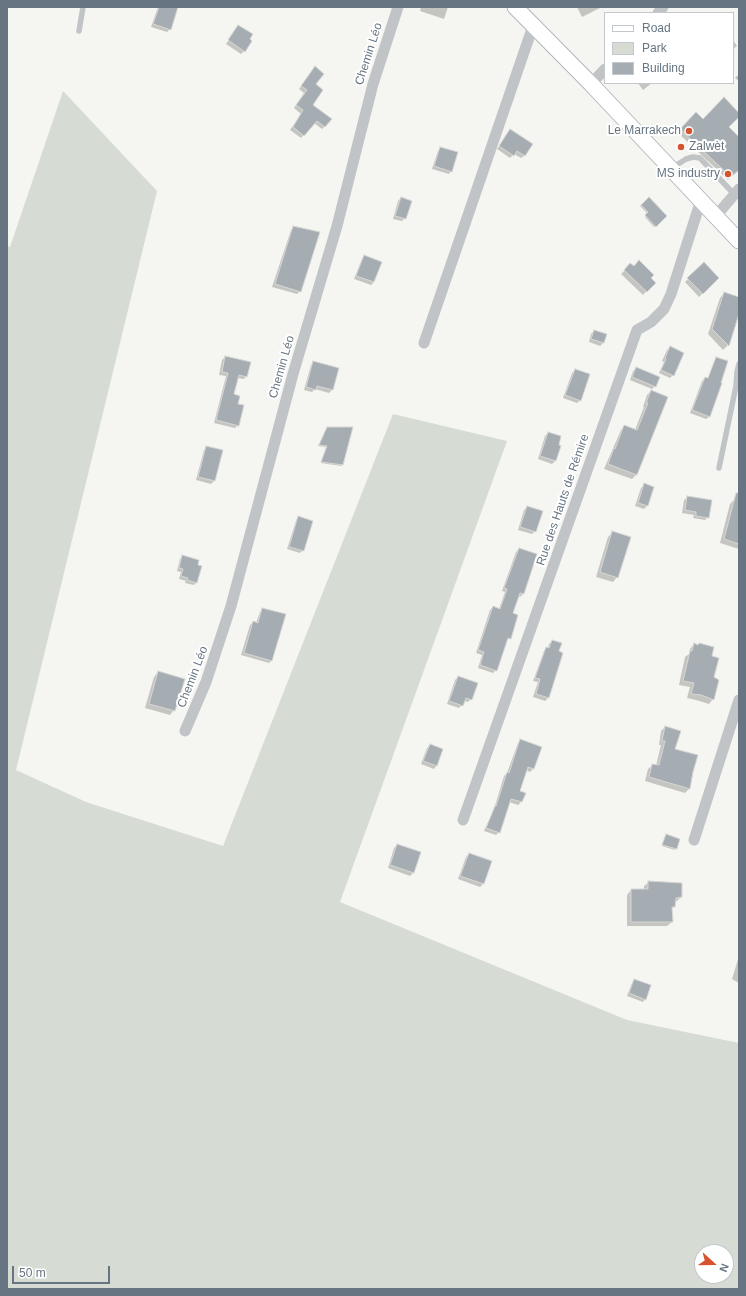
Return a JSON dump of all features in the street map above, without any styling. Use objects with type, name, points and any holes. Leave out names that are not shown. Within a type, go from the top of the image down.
[{"type":"main road","points":[[515,7],[739,241]]},
{"type":"street","name":"Chemin Léo","points":[[185,731],[206,682],[231,606],[293,374],[337,226],[373,84],[398,7]]},
{"type":"street","points":[[424,344],[534,26]]},
{"type":"street","points":[[590,84],[604,70]]},
{"type":"street","points":[[716,216],[737,192]]},
{"type":"street","name":"Rue des Hauts de Rémire","points":[[463,820],[636,330],[651,322],[664,309],[671,294],[701,200]]},
{"type":"street","points":[[694,840],[739,700]]},
{"type":"lane","points":[[79,31],[83,7]]},
{"type":"lane","points":[[670,168],[686,159],[693,157],[700,158],[737,192]]},
{"type":"lane","points":[[719,468],[736,386],[739,364]]},
{"type":"green space","points":[[63,91],[157,191],[16,770],[86,802],[223,846],[393,414],[507,441],[340,902],[627,1020],[739,1043],[739,1289],[7,1289],[7,246],[10,247]]},
{"type":"building","points":[[159,7],[178,7],[171,30],[153,24]]},
{"type":"building","points":[[238,25],[253,34],[250,39],[252,41],[245,52],[228,40]]},
{"type":"building","points":[[315,66],[324,74],[316,84],[323,90],[313,105],[332,119],[325,127],[317,121],[304,136],[293,127],[303,110],[296,105],[307,90],[301,86]]},
{"type":"building","points":[[724,97],[739,113],[739,117],[729,127],[739,137],[739,170],[731,177],[680,129],[696,112],[703,119]]},
{"type":"building","points":[[510,129],[533,144],[525,156],[517,151],[514,156],[499,146]]},
{"type":"building","points":[[440,147],[458,152],[452,172],[434,166]]},
{"type":"building","points":[[401,197],[412,201],[406,219],[395,216]]},
{"type":"building","points":[[649,197],[667,216],[656,227],[645,215],[648,212],[641,205]]},
{"type":"building","points":[[293,226],[320,232],[301,292],[275,284]]},
{"type":"building","points":[[364,255],[382,262],[374,282],[356,276]]},
{"type":"building","points":[[639,260],[654,275],[651,278],[656,283],[647,292],[624,270],[630,263],[634,266]]},
{"type":"building","points":[[704,262],[719,278],[703,294],[687,278]]},
{"type":"building","points":[[724,292],[739,297],[739,314],[729,346],[712,329]]},
{"type":"building","points":[[594,330],[607,334],[604,343],[591,339]]},
{"type":"building","points":[[670,346],[684,353],[674,376],[661,370]]},
{"type":"building","points":[[225,356],[251,362],[247,377],[239,375],[234,394],[240,396],[238,404],[244,405],[239,426],[216,420],[228,373],[222,372]]},
{"type":"building","points":[[716,357],[728,361],[710,417],[692,410],[705,377],[708,378]]},
{"type":"building","points":[[313,361],[339,368],[333,390],[317,386],[316,390],[306,387]]},
{"type":"building","points":[[636,367],[660,377],[656,387],[632,377]]},
{"type":"building","points":[[575,369],[590,374],[581,401],[565,395]]},
{"type":"building","points":[[651,390],[668,397],[637,475],[608,464],[624,425],[637,430],[648,403],[646,403]]},
{"type":"building","points":[[327,427],[353,427],[343,465],[321,462],[327,446],[319,445]]},
{"type":"building","points":[[548,432],[561,436],[559,445],[561,446],[556,461],[540,456]]},
{"type":"building","points":[[206,446],[223,450],[215,481],[198,477]]},
{"type":"building","points":[[644,483],[654,487],[648,506],[638,503]]},
{"type":"building","points":[[736,493],[739,493],[739,544],[724,539]]},
{"type":"building","points":[[687,496],[712,500],[709,518],[696,516],[696,512],[685,510]]},
{"type":"building","points":[[527,506],[543,511],[536,532],[520,527]]},
{"type":"building","points":[[298,516],[313,521],[304,551],[289,547]]},
{"type":"building","points":[[612,531],[631,537],[618,578],[600,572]]},
{"type":"building","points":[[519,548],[537,554],[524,594],[520,593],[513,613],[518,615],[511,639],[508,638],[497,671],[480,665],[484,652],[478,650],[493,606],[500,609],[507,589],[504,588]]},
{"type":"building","points":[[182,555],[199,560],[198,565],[202,566],[197,583],[187,580],[188,578],[181,576],[183,569],[179,568]]},
{"type":"building","points":[[262,608],[286,614],[272,661],[244,653],[253,621],[258,623]]},
{"type":"building","points":[[552,640],[562,643],[559,651],[563,653],[549,698],[536,694],[540,679],[535,678],[546,647],[549,648]]},
{"type":"building","points":[[694,643],[714,647],[712,656],[719,658],[714,677],[719,680],[714,700],[701,695],[691,694],[694,683],[683,681],[690,651],[692,651]]},
{"type":"building","points":[[158,671],[185,679],[175,711],[149,704]]},
{"type":"building","points":[[458,676],[478,683],[472,700],[466,698],[463,706],[449,701]]},
{"type":"building","points":[[665,726],[681,731],[675,749],[698,755],[690,789],[649,777],[652,764],[659,765],[665,741],[662,741]]},
{"type":"building","points":[[520,739],[542,747],[534,769],[528,767],[520,791],[526,793],[522,802],[511,799],[500,833],[486,828],[496,806],[507,772],[509,773]]},
{"type":"building","points":[[430,744],[443,749],[437,766],[423,761]]},
{"type":"building","points":[[666,834],[680,839],[677,849],[662,845]]},
{"type":"building","points":[[397,844],[421,852],[414,873],[390,865]]},
{"type":"building","points":[[469,853],[492,861],[484,884],[460,876]]},
{"type":"building","points":[[648,881],[682,883],[682,897],[676,898],[675,907],[672,907],[673,922],[631,922],[631,889],[648,889]]},
{"type":"building","points":[[634,979],[651,985],[646,1000],[629,993]]},
{"type":"place","name":"Le Marrakech","points":[[689,131]]},
{"type":"place","name":"Zalwèt","points":[[681,147]]},
{"type":"place","name":"MS industry","points":[[728,174]]}]
